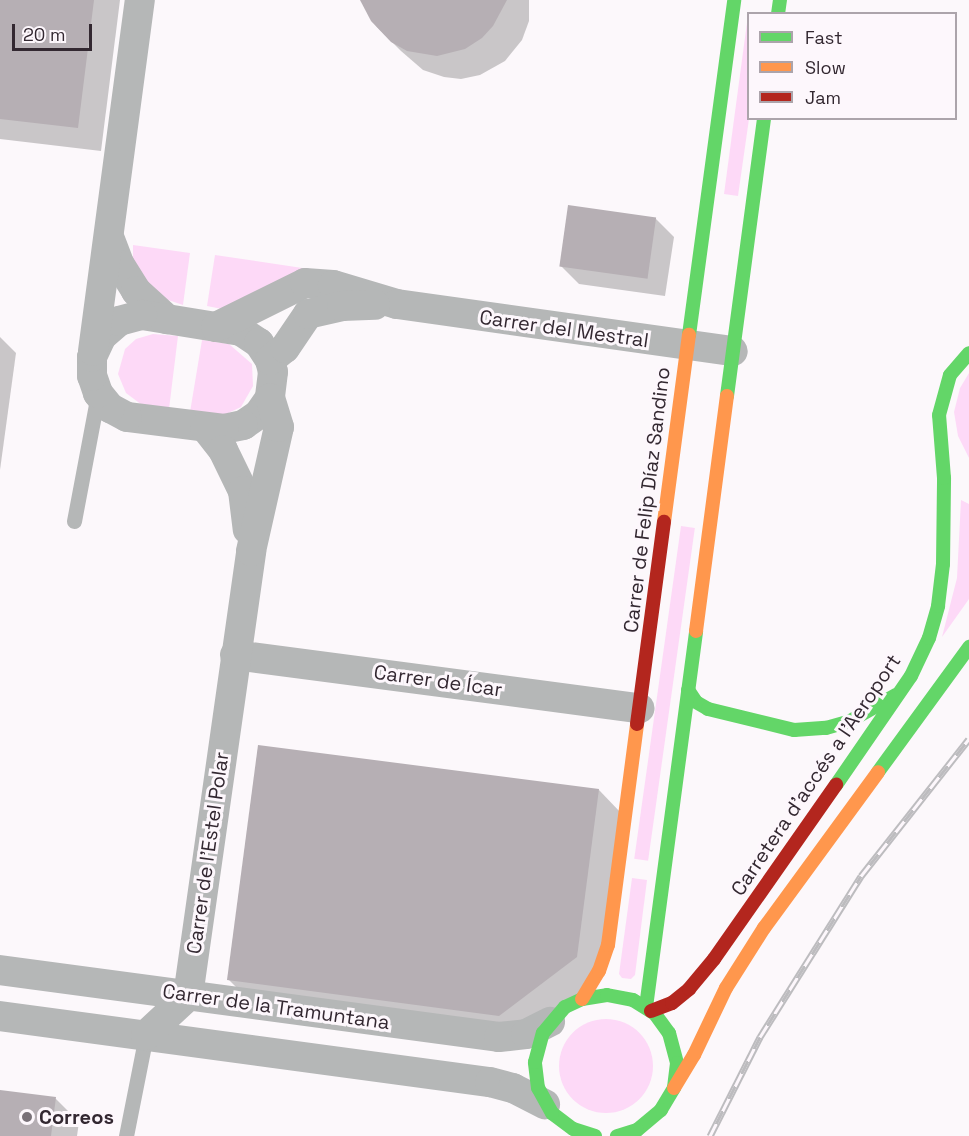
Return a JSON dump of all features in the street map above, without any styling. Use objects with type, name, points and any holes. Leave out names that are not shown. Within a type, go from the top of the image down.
[{"type":"main road","name":"Carrer de Felip Díaz Sandino","points":[[582,999],[599,971],[608,945],[734,0]]},
{"type":"main road","points":[[649,1009],[688,690],[764,120]]},
{"type":"main road","name":"Carretera d'accés a l'Aeroport","points":[[649,1009],[672,1003],[689,989],[714,959],[900,693],[929,638],[938,606],[944,512],[939,415],[943,393],[950,375],[969,353]]},
{"type":"main road","points":[[940,445],[956,469]]},
{"type":"main road","points":[[640,1136],[661,1110],[694,1055],[726,988],[758,937],[969,647]]},
{"type":"main road","points":[[688,690],[696,702],[708,709],[794,730],[826,728],[850,721],[900,693]]},
{"type":"main road","points":[[554,1136],[549,1108],[538,1088],[535,1062],[543,1033],[550,1022],[565,1007],[582,999],[607,995],[621,996],[649,1009],[663,1023],[673,1042],[677,1063],[674,1088]]},
{"type":"main road","points":[[549,1108],[573,1129],[595,1136]]},
{"type":"main road","points":[[617,1136],[637,1130],[650,1122]]},
{"type":"street","points":[[92,357],[102,336],[119,321],[142,315],[241,331],[259,343],[270,360],[273,372],[270,398],[259,414],[243,425],[224,429],[205,427],[128,417],[110,408],[98,393],[92,376],[92,357],[140,0]]},
{"type":"street","points":[[109,237],[120,265],[136,291],[167,319]]},
{"type":"street","name":"Carrer del Mestral","points":[[216,327],[305,283],[333,285],[397,304],[733,351]]},
{"type":"street","name":"Carrer del Mestral","points":[[270,360],[285,348],[308,314],[342,306],[397,304]]},
{"type":"street","name":"Carrer de l'Estel Polar","points":[[188,996],[250,551],[279,428],[270,398]]},
{"type":"street","name":"Carrer de l'Estel Polar","points":[[205,427],[223,450],[243,491],[250,551]]},
{"type":"street","name":"Carrer de Ícar","points":[[236,654],[640,708]]},
{"type":"street","name":"Carrer de la Tramuntana","points":[[0,970],[500,1037],[526,1034],[550,1022]]},
{"type":"street","points":[[146,1035],[188,996]]},
{"type":"street","points":[[0,1016],[490,1082],[513,1088],[549,1108]]},
{"type":"lane","points":[[74,521],[98,393]]},
{"type":"lane","points":[[126,1136],[146,1035]]},
{"type":"shaded area","points":[[747,22],[747,120],[749,120],[738,196],[724,194]]},
{"type":"shaded area","points":[[133,245],[190,253],[183,305],[165,299],[150,289],[133,259]]},
{"type":"shaded area","points":[[215,255],[309,269],[227,310],[207,306]]},
{"type":"shaded area","points":[[153,334],[178,336],[169,409],[142,405],[126,393],[118,374],[125,349],[136,339]]},
{"type":"shaded area","points":[[202,340],[229,344],[252,364],[253,386],[241,407],[222,416],[190,412]]},
{"type":"shaded area","points":[[969,373],[969,458],[958,436],[954,412],[960,388]]},
{"type":"shaded area","points":[[961,500],[969,504],[969,599],[942,637],[957,578]]},
{"type":"shaded area","points":[[681,526],[695,528],[648,861],[634,859]]},
{"type":"shaded area","points":[[632,878],[647,880],[635,975],[631,979],[622,978],[619,974]]},
{"type":"shaded area","points":[[606,1019],[624,1022],[639,1033],[650,1048],[653,1066],[650,1084],[639,1099],[624,1110],[606,1113],[588,1110],[573,1099],[562,1084],[559,1066],[562,1048],[573,1033],[588,1022]]},
{"type":"building","points":[[0,0],[94,0],[78,128],[0,119]]},
{"type":"building","points":[[360,0],[507,0],[493,26],[482,38],[465,49],[437,56],[407,51],[391,42],[371,21]]},
{"type":"building","points":[[568,205],[656,217],[648,279],[559,266]]},
{"type":"building","points":[[258,745],[599,789],[577,957],[499,1016],[227,980]]},
{"type":"building","name":"Correos","points":[[0,1090],[56,1097],[51,1136],[0,1136]]},
{"type":"railway","points":[[710,1136],[760,1037],[861,876],[969,739]]},
{"type":"traffic: fast","points":[[689,335],[734,0]]},
{"type":"traffic: fast","points":[[778,12],[780,0]]},
{"type":"traffic: fast","points":[[727,396],[764,120]]},
{"type":"traffic: fast","points":[[836,785],[911,676],[929,638],[938,606],[943,564],[944,478],[939,415],[950,375],[969,353]]},
{"type":"traffic: fast","points":[[646,1007],[696,631]]},
{"type":"traffic: fast","points":[[878,772],[969,647]]},
{"type":"traffic: fast","points":[[688,690],[696,702],[708,709],[794,730],[826,728],[850,721],[896,695]]},
{"type":"traffic: fast","points":[[595,1136],[573,1129],[552,1113],[538,1088],[535,1062],[543,1033],[565,1007],[582,999],[607,995],[633,1000],[655,1014],[669,1033],[677,1063],[674,1088],[661,1110],[637,1130],[617,1136]]},
{"type":"traffic: slow","points":[[664,522],[689,335]]},
{"type":"traffic: slow","points":[[696,631],[727,396]]},
{"type":"traffic: slow","points":[[582,999],[599,971],[608,945],[637,724]]},
{"type":"traffic: slow","points":[[674,1088],[694,1055],[726,988],[764,928],[878,772]]},
{"type":"traffic: jam","points":[[637,724],[664,522]]},
{"type":"traffic: jam","points":[[651,1011],[672,1003],[689,989],[714,959],[836,785]]},
{"type":"place","name":"Correos","points":[[27,1117]]}]
